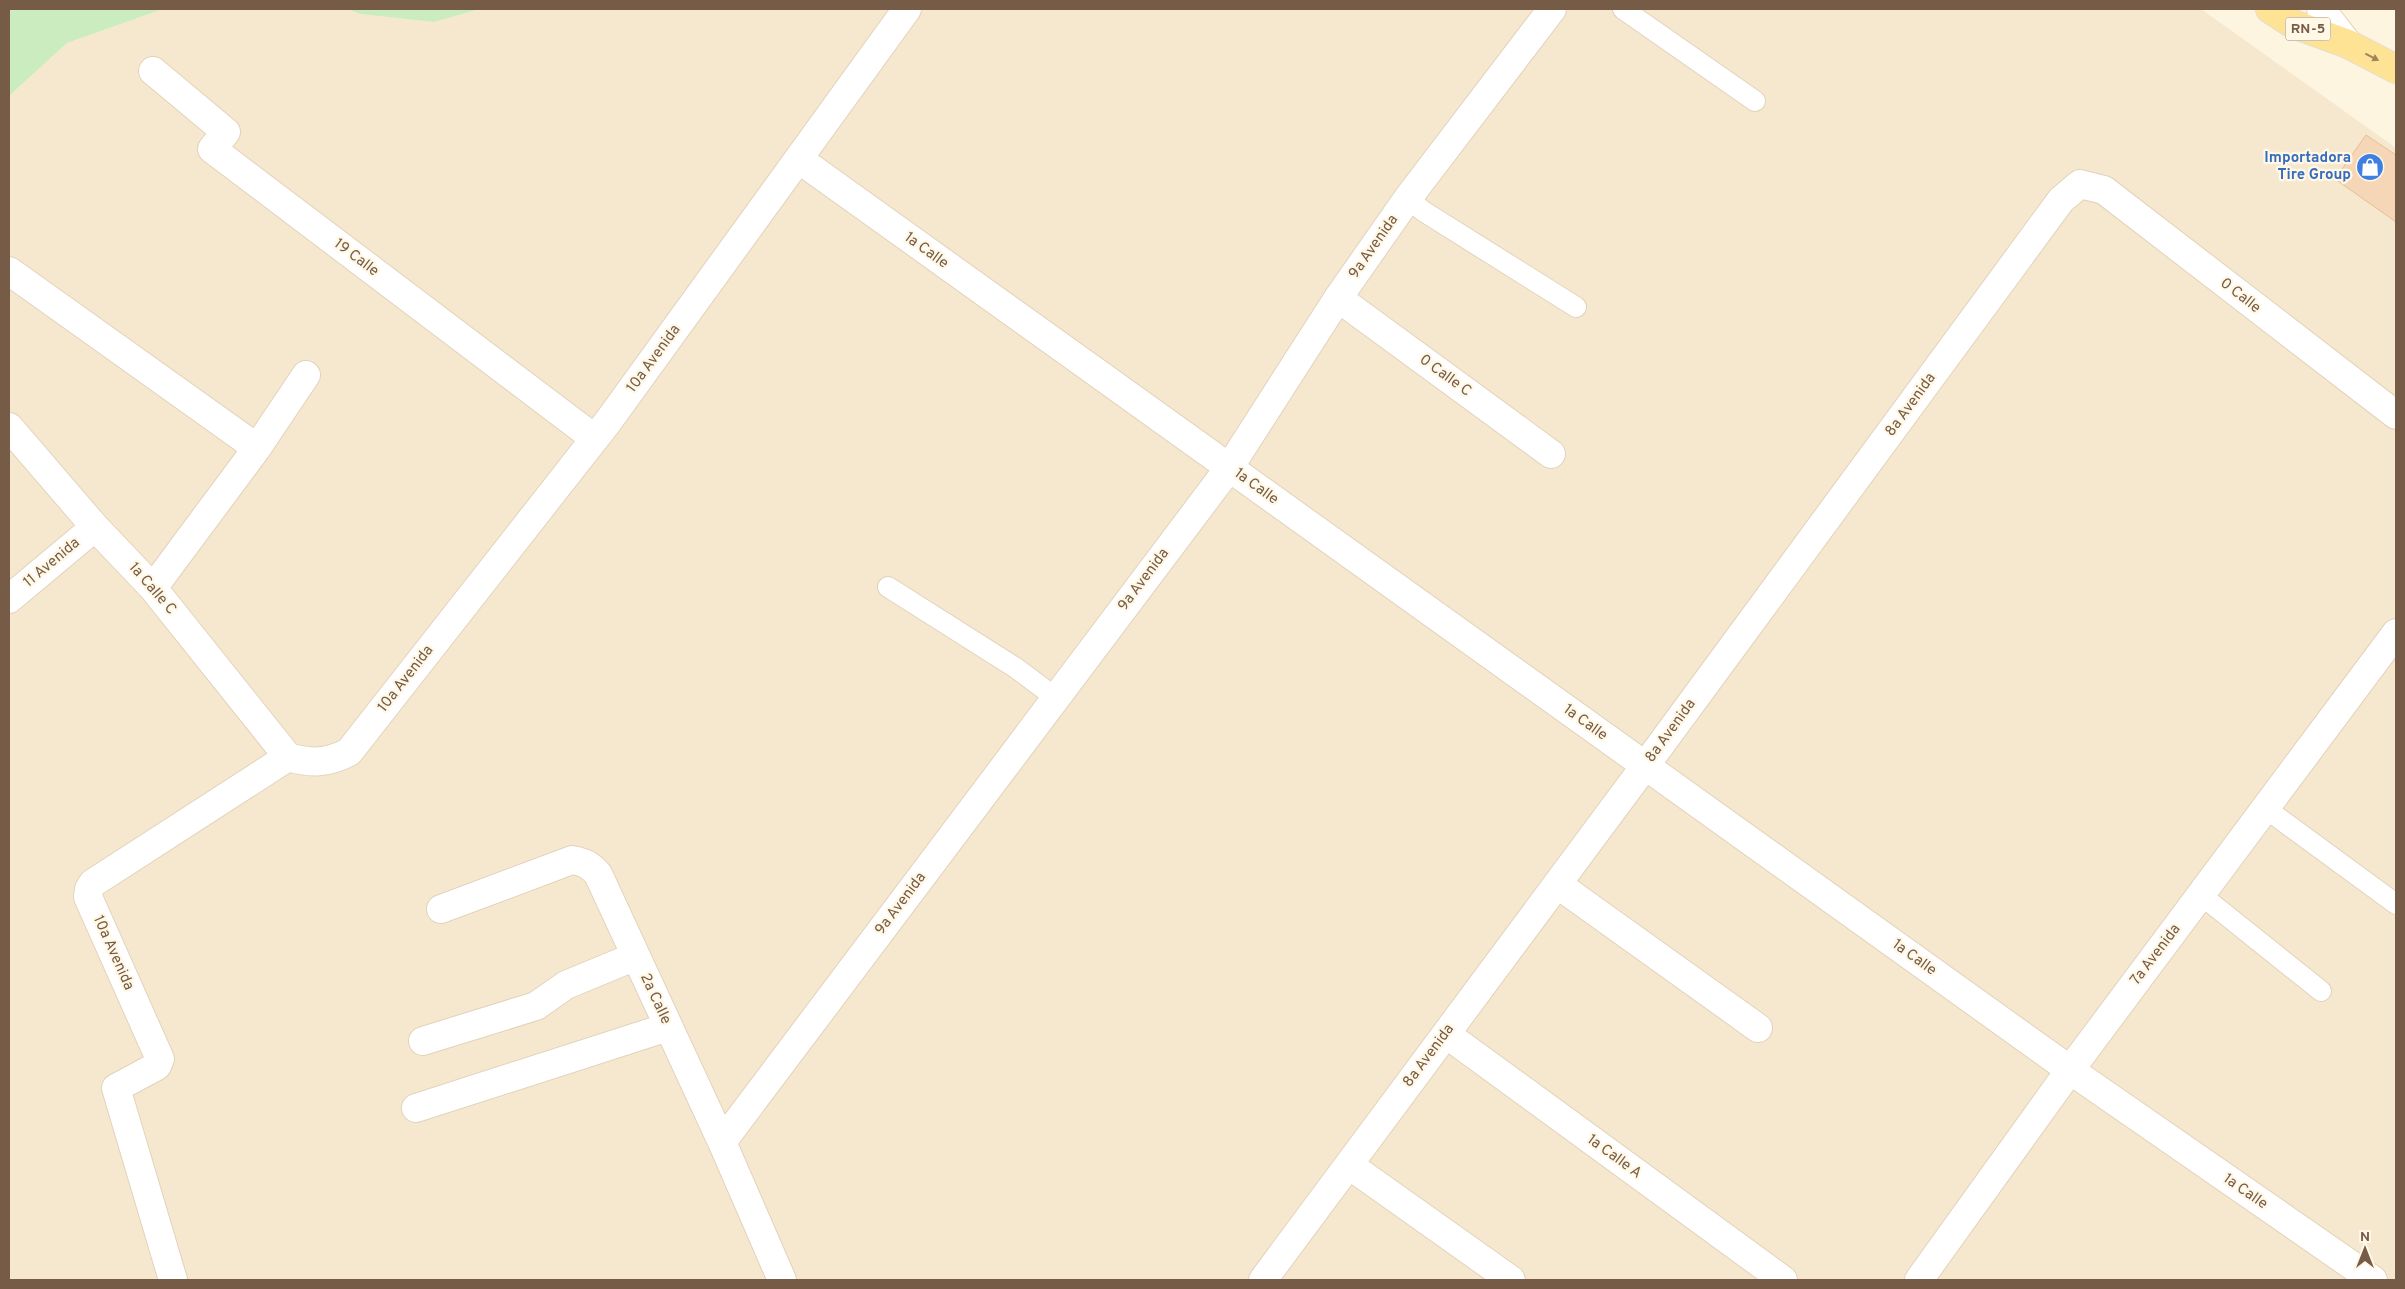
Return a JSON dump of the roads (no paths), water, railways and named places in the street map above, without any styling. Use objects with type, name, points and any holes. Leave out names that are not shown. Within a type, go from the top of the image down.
[{"type":"main road","name":"RN-5","points":[[2270,9],[2293,24],[2348,44],[2396,69]]},
{"type":"street","name":"10a Avenida","points":[[173,1280],[116,1088],[157,1066],[160,1059],[88,896],[89,888],[93,883],[288,757],[306,762],[321,762],[349,752],[594,438],[800,160],[908,9]]},
{"type":"street","name":"9a Avenida","points":[[722,1142],[1229,468],[1338,298],[1408,198],[1552,9]]},
{"type":"street","points":[[2321,9],[2348,44]]},
{"type":"street","name":"19 Calle","points":[[153,71],[226,132],[212,148],[594,438]]},
{"type":"street","name":"1a Calle","points":[[800,160],[2070,1070],[2373,1280]]},
{"type":"street","name":"0 Calle","points":[[2080,184],[2104,190],[2396,415]]},
{"type":"street","name":"8a Avenida","points":[[1263,1280],[1645,766],[2061,200],[2080,184]]},
{"type":"street","points":[[9,271],[257,448]]},
{"type":"street","name":"0 Calle C","points":[[1338,298],[1551,454]]},
{"type":"street","points":[[153,588],[257,448],[306,375]]},
{"type":"street","name":"1a Calle C","points":[[9,427],[95,527],[153,588],[288,757]]},
{"type":"street","name":"11 Avenida","points":[[9,599],[95,527]]},
{"type":"street","name":"7a Avenida","points":[[1919,1280],[2070,1070],[2396,633]]},
{"type":"street","name":"2a Calle","points":[[441,910],[572,860],[588,864],[598,874],[722,1142],[782,1280]]},
{"type":"street","points":[[1557,884],[1758,1028]]},
{"type":"street","points":[[423,1041],[536,1006],[566,985],[636,956]]},
{"type":"street","points":[[416,1108],[668,1027]]},
{"type":"street","name":"1a Calle A","points":[[1446,1034],[1783,1280]]},
{"type":"street","points":[[1349,1164],[1511,1280]]},
{"type":"lane","points":[[1624,9],[1755,101]]},
{"type":"lane","points":[[1408,198],[1423,211],[1576,308]]},
{"type":"lane","points":[[888,587],[1016,668],[1056,698]]},
{"type":"lane","points":[[2265,808],[2396,904]]},
{"type":"lane","points":[[2201,895],[2321,991]]},
{"type":"place","name":"Importadora Tire Group","points":[[2370,167]]}]
